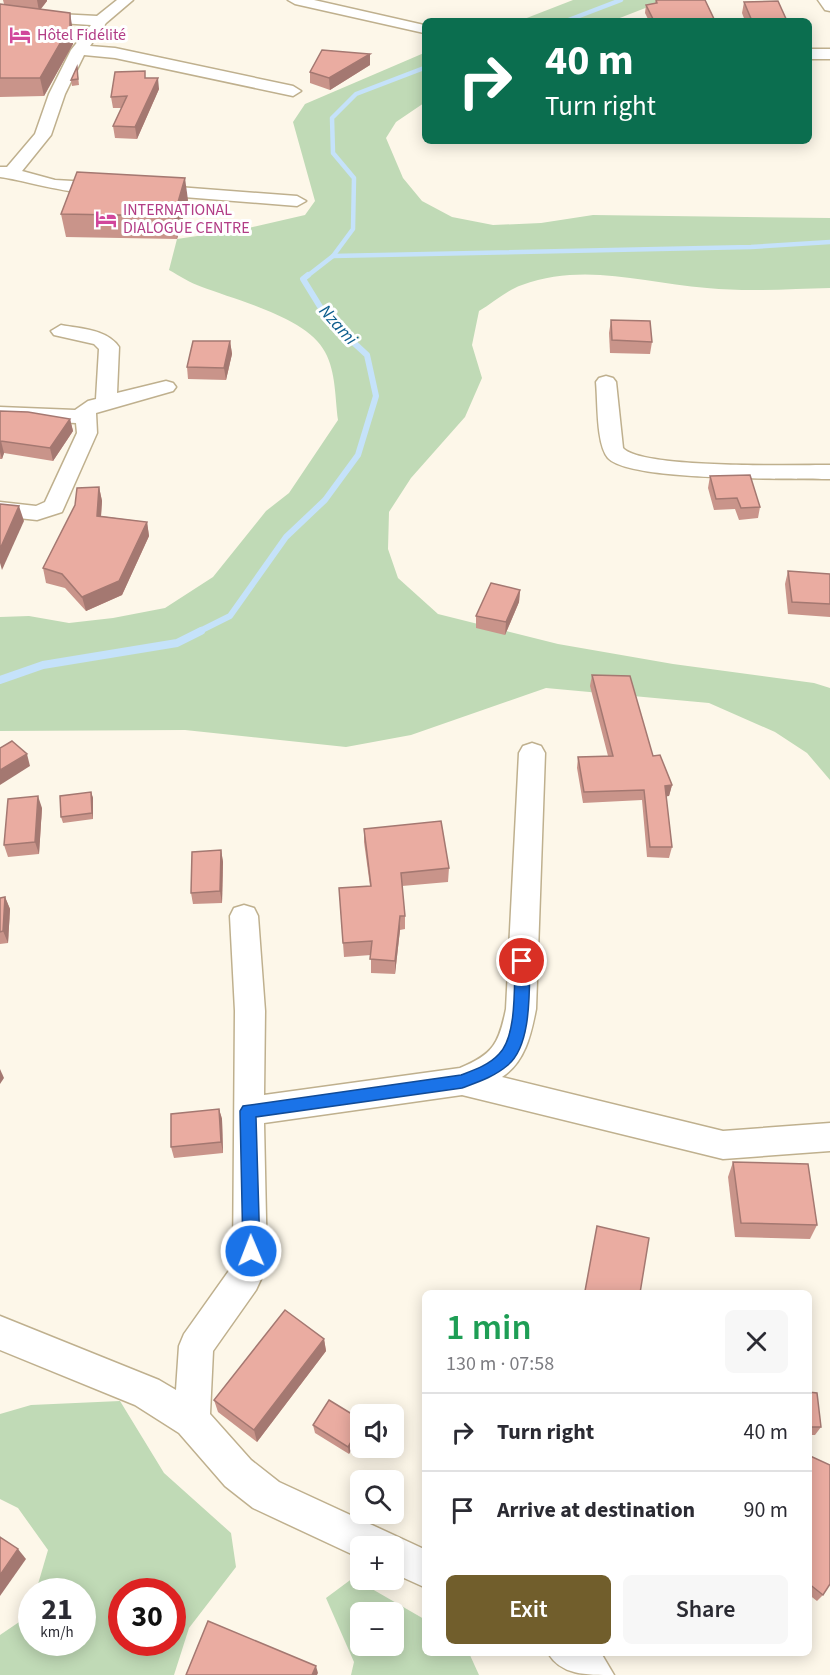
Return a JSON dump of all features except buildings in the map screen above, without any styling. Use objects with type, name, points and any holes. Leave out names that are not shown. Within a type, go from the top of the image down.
[{"type":"street","points":[[126,0],[100,21],[94,33],[79,50],[57,94],[43,135],[6,172],[54,185],[297,201]]},
{"type":"street","points":[[295,0],[422,29]]},
{"type":"street","points":[[825,0],[830,8]]},
{"type":"street","points":[[0,15],[100,21]]},
{"type":"street","points":[[79,50],[115,53],[293,91]]},
{"type":"street","points":[[812,54],[830,54]]},
{"type":"street","points":[[61,331],[106,342],[109,347],[106,403]]},
{"type":"street","points":[[606,382],[612,448],[617,456],[628,461],[687,469],[830,472]]},
{"type":"street","points":[[0,509],[37,513],[54,507],[87,433],[84,417],[89,408],[165,387]]},
{"type":"street","points":[[0,413],[84,417]]},
{"type":"street","points":[[248,1111],[462,1081],[487,1071],[505,1059],[514,1042],[521,1009],[532,753]]},
{"type":"street","points":[[192,1420],[196,1346],[244,1280],[250,1266],[248,1111],[250,1011],[244,916]]},
{"type":"street","points":[[462,1081],[723,1145],[830,1137]]},
{"type":"street","points":[[0,1333],[147,1392],[192,1420],[238,1473],[266,1495],[355,1536]]},
{"type":"street","points":[[404,1559],[422,1567]]},
{"type":"street","points":[[573,1656],[584,1663],[594,1675]]},
{"type":"green space","points":[[573,0],[666,0],[620,18],[527,18]]},
{"type":"green space","points":[[422,54],[422,104],[396,122],[386,138],[403,178],[422,201],[452,217],[493,225],[541,223],[593,215],[830,218],[830,288],[722,289],[614,276],[568,275],[545,278],[516,287],[479,311],[472,345],[482,378],[465,417],[411,478],[389,512],[388,549],[398,578],[438,614],[558,644],[673,664],[814,683],[830,688],[830,780],[807,753],[775,732],[709,703],[546,688],[411,735],[346,747],[185,730],[0,731],[0,617],[29,616],[69,623],[113,618],[165,608],[213,577],[266,511],[289,493],[338,420],[335,385],[329,360],[316,340],[288,320],[198,285],[169,270],[177,239],[244,229],[305,215],[315,201],[293,122],[305,104]]},
{"type":"green space","points":[[120,1401],[164,1473],[231,1533],[236,1567],[189,1628],[186,1637],[186,1578],[108,1578],[108,1656],[180,1656],[174,1675],[0,1675],[0,1635],[18,1623],[18,1656],[96,1656],[96,1578],[40,1578],[48,1550],[18,1508],[0,1499],[0,1414],[31,1405]]},
{"type":"green space","points":[[350,1580],[350,1590],[374,1590],[395,1602],[350,1602],[350,1653],[326,1598]]},
{"type":"green space","points":[[404,1607],[422,1618],[422,1656],[470,1656],[479,1675],[351,1675],[354,1662],[351,1656],[404,1656]]},
{"type":"waterway","points":[[574,18],[621,0]]},
{"type":"waterway","points":[[333,256],[353,229],[354,178],[333,153],[332,118],[356,94],[422,69]]},
{"type":"waterway","name":"Nzami","points":[[333,256],[751,247],[830,242]]},
{"type":"waterway","name":"Nzami","points":[[306,277],[333,256]]},
{"type":"waterway","name":"Nzami","points":[[198,632],[230,616],[286,537],[325,500],[358,455],[376,396],[367,355],[327,318],[303,279],[308,275]]},
{"type":"waterway","name":"Nzami","points":[[0,680],[43,665],[177,643],[201,631]]},
{"type":"place","name":"Hôtel Fidélité","points":[[20,35]]},
{"type":"place","name":"INTERNATIONAL DIALOGUE CENTRE","points":[[106,219]]},
{"type":"route","points":[[251,1251],[248,1111],[462,1081],[487,1071],[505,1059],[514,1042],[521,1009],[522,961]]}]
